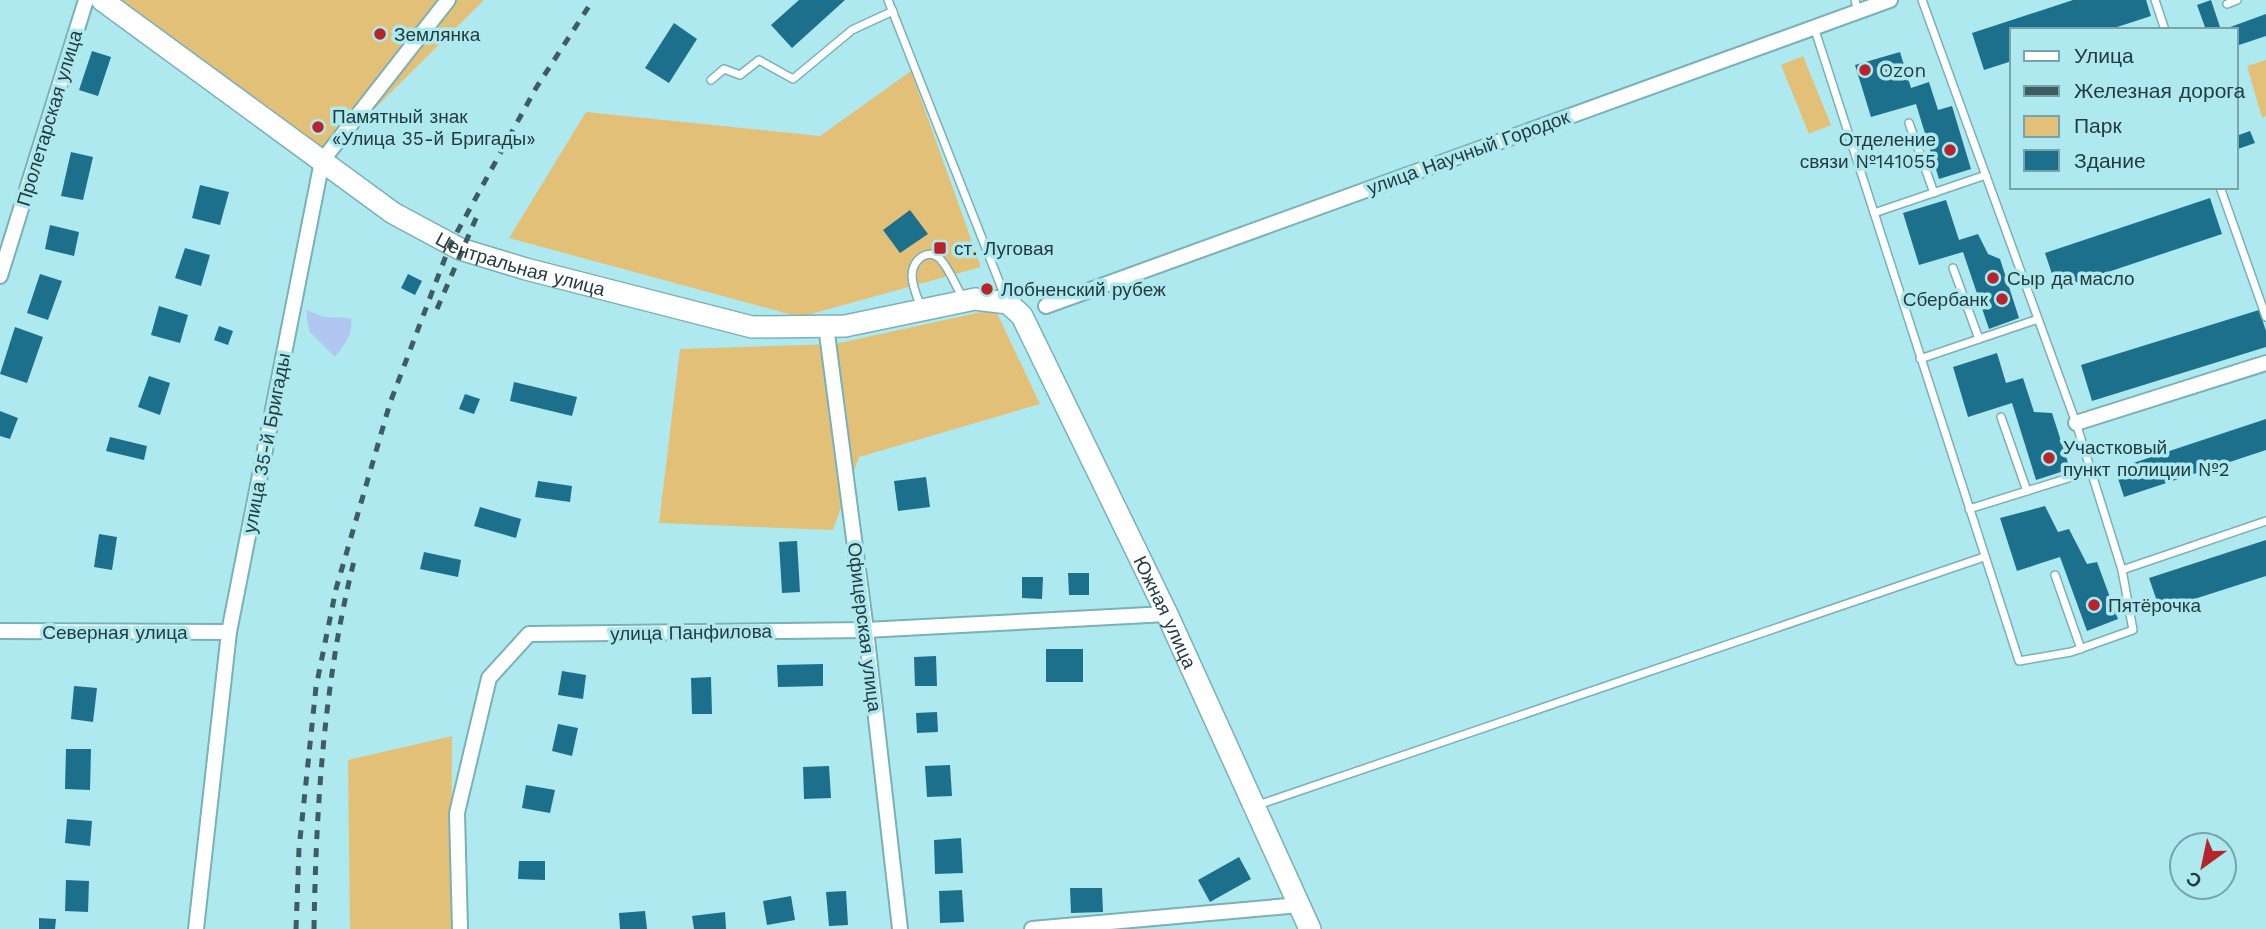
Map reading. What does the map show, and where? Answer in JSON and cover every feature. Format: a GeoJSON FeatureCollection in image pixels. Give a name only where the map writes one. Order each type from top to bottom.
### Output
{"type":"FeatureCollection","features":[{"type":"Feature","properties":{"kind":"street","name":"Пролетарская улица"},"geometry":{"type":"LineString","coordinates":[[0,276],[86,0]]}},
{"type":"Feature","properties":{"kind":"street","name":"Центральная улица"},"geometry":{"type":"LineString","coordinates":[[102,0],[393,214],[460,249],[526,269],[752,327],[845,326],[975,299],[1008,303]]}},
{"type":"Feature","properties":{"kind":"street","name":"улица 35-й Бригады"},"geometry":{"type":"LineString","coordinates":[[197,929],[229,632],[321,161],[448,0]]}},
{"type":"Feature","properties":{"kind":"street","name":"улица Научный Городок"},"geometry":{"type":"LineString","coordinates":[[1046,306],[1814,26],[1857,5],[1890,0]]}},
{"type":"Feature","properties":{"kind":"street","name":"Южная улица"},"geometry":{"type":"LineString","coordinates":[[1008,303],[1023,316],[1167,614],[1310,929]]}},
{"type":"Feature","properties":{"kind":"street","name":"Офицерская улица"},"geometry":{"type":"LineString","coordinates":[[826,326],[866,630],[900,929]]}},
{"type":"Feature","properties":{"kind":"street"},"geometry":{"type":"LineString","coordinates":[[2076,423],[2266,363]]}},
{"type":"Feature","properties":{"kind":"street","name":"улица Панфилова"},"geometry":{"type":"LineString","coordinates":[[460,929],[457,813],[489,678],[529,634],[866,630],[1167,614]]}},
{"type":"Feature","properties":{"kind":"street","name":"Северная улица"},"geometry":{"type":"LineString","coordinates":[[0,631],[229,632]]}},
{"type":"Feature","properties":{"kind":"street"},"geometry":{"type":"LineString","coordinates":[[1032,929],[1299,905]]}},
{"type":"Feature","properties":{"kind":"lane"},"geometry":{"type":"LineString","coordinates":[[888,0],[1008,303]]}},
{"type":"Feature","properties":{"kind":"lane"},"geometry":{"type":"LineString","coordinates":[[1814,26],[2019,662],[2081,649],[2133,631],[2122,570],[2076,423],[1922,0]]}},
{"type":"Feature","properties":{"kind":"lane"},"geometry":{"type":"LineString","coordinates":[[2155,0],[2164,28]]}},
{"type":"Feature","properties":{"kind":"lane"},"geometry":{"type":"LineString","coordinates":[[2227,4],[2237,0]]}},
{"type":"Feature","properties":{"kind":"lane"},"geometry":{"type":"LineString","coordinates":[[711,80],[724,69],[740,75],[759,60],[793,79],[852,30],[893,11]]}},
{"type":"Feature","properties":{"kind":"lane"},"geometry":{"type":"LineString","coordinates":[[1909,123],[1934,193]]}},
{"type":"Feature","properties":{"kind":"lane"},"geometry":{"type":"LineString","coordinates":[[1874,214],[1986,175]]}},
{"type":"Feature","properties":{"kind":"lane"},"geometry":{"type":"LineString","coordinates":[[2221,189],[2266,317]]}},
{"type":"Feature","properties":{"kind":"lane"},"geometry":{"type":"LineString","coordinates":[[923,311],[912,274],[915,263],[926,254],[933,254],[941,260],[964,302]]}},
{"type":"Feature","properties":{"kind":"lane"},"geometry":{"type":"LineString","coordinates":[[1953,268],[1979,339]]}},
{"type":"Feature","properties":{"kind":"lane"},"geometry":{"type":"LineString","coordinates":[[1920,359],[2038,320]]}},
{"type":"Feature","properties":{"kind":"lane"},"geometry":{"type":"LineString","coordinates":[[2001,417],[2027,491]]}},
{"type":"Feature","properties":{"kind":"lane"},"geometry":{"type":"LineString","coordinates":[[1969,509],[2091,471]]}},
{"type":"Feature","properties":{"kind":"lane"},"geometry":{"type":"LineString","coordinates":[[2122,570],[2266,521]]}},
{"type":"Feature","properties":{"kind":"lane"},"geometry":{"type":"LineString","coordinates":[[1254,806],[1984,557]]}},
{"type":"Feature","properties":{"kind":"lane"},"geometry":{"type":"LineString","coordinates":[[2055,575],[2081,649]]}},
{"type":"Feature","properties":{"kind":"green space"},"geometry":{"type":"Polygon","coordinates":[[[103,0],[484,0],[322,161],[103,0]]]}},
{"type":"Feature","properties":{"kind":"green space"},"geometry":{"type":"Polygon","coordinates":[[[1803,56],[1831,125],[1809,134],[1781,65],[1803,56]]]}},
{"type":"Feature","properties":{"kind":"green space"},"geometry":{"type":"Polygon","coordinates":[[[2266,60],[2266,116],[2262,118],[2247,66],[2266,60]]]}},
{"type":"Feature","properties":{"kind":"green space"},"geometry":{"type":"Polygon","coordinates":[[[911,71],[981,267],[800,317],[509,238],[586,112],[820,136],[911,71]]]}},
{"type":"Feature","properties":{"kind":"green space"},"geometry":{"type":"Polygon","coordinates":[[[995,309],[1040,404],[859,457],[833,530],[659,523],[680,349],[835,344],[995,309]]]}},
{"type":"Feature","properties":{"kind":"green space"},"geometry":{"type":"Polygon","coordinates":[[[452,736],[451,929],[350,929],[348,760],[452,736]]]}},
{"type":"Feature","properties":{"kind":"water"},"geometry":{"type":"Polygon","coordinates":[[[306,310],[324,317],[351,318],[349,334],[335,357],[309,331],[306,310]]]}},
{"type":"Feature","properties":{"kind":"building"},"geometry":{"type":"Polygon","coordinates":[[[799,0],[845,0],[792,48],[771,25],[799,0]]]}},
{"type":"Feature","properties":{"kind":"building"},"geometry":{"type":"Polygon","coordinates":[[[2073,0],[2146,0],[2151,16],[2114,28],[2010,28],[2010,62],[1984,70],[1972,33],[2073,0]]]}},
{"type":"Feature","properties":{"kind":"building"},"geometry":{"type":"Polygon","coordinates":[[[2211,0],[2220,28],[2205,28],[2197,5],[2211,0]]]}},
{"type":"Feature","properties":{"kind":"building"},"geometry":{"type":"Polygon","coordinates":[[[2266,14],[2266,36],[2238,45],[2238,28],[2228,28],[2266,14]]]}},
{"type":"Feature","properties":{"kind":"building"},"geometry":{"type":"Polygon","coordinates":[[[674,23],[697,39],[669,83],[645,68],[674,23]]]}},
{"type":"Feature","properties":{"kind":"building"},"geometry":{"type":"Polygon","coordinates":[[[92,51],[111,57],[98,96],[79,90],[92,51]]]}},
{"type":"Feature","properties":{"kind":"building"},"geometry":{"type":"Polygon","coordinates":[[[1900,52],[1911,88],[1929,82],[1938,110],[1952,106],[1971,169],[1939,179],[1916,104],[1871,117],[1855,65],[1900,52]]]}},
{"type":"Feature","properties":{"kind":"building"},"geometry":{"type":"Polygon","coordinates":[[[2250,131],[2255,143],[2238,149],[2238,135],[2250,131]]]}},
{"type":"Feature","properties":{"kind":"building"},"geometry":{"type":"Polygon","coordinates":[[[71,152],[93,157],[83,200],[61,196],[71,152]]]}},
{"type":"Feature","properties":{"kind":"building"},"geometry":{"type":"Polygon","coordinates":[[[200,185],[229,192],[220,225],[192,218],[200,185]]]}},
{"type":"Feature","properties":{"kind":"building"},"geometry":{"type":"Polygon","coordinates":[[[2210,198],[2222,234],[2057,289],[2045,253],[2210,198]]]}},
{"type":"Feature","properties":{"kind":"building"},"geometry":{"type":"Polygon","coordinates":[[[1946,200],[1959,240],[1978,234],[1988,254],[2000,259],[2019,318],[1989,329],[1963,252],[1919,265],[1903,213],[1946,200]]]}},
{"type":"Feature","properties":{"kind":"building"},"geometry":{"type":"Polygon","coordinates":[[[910,210],[928,234],[900,253],[883,230],[910,210]]]}},
{"type":"Feature","properties":{"kind":"building"},"geometry":{"type":"Polygon","coordinates":[[[50,225],[79,232],[74,256],[45,249],[50,225]]]}},
{"type":"Feature","properties":{"kind":"building"},"geometry":{"type":"Polygon","coordinates":[[[185,248],[210,255],[201,286],[175,278],[185,248]]]}},
{"type":"Feature","properties":{"kind":"building"},"geometry":{"type":"Polygon","coordinates":[[[40,274],[62,281],[48,320],[27,313],[40,274]]]}},
{"type":"Feature","properties":{"kind":"building"},"geometry":{"type":"Polygon","coordinates":[[[408,274],[422,281],[415,295],[401,288],[408,274]]]}},
{"type":"Feature","properties":{"kind":"building"},"geometry":{"type":"Polygon","coordinates":[[[159,306],[188,315],[180,343],[151,335],[159,306]]]}},
{"type":"Feature","properties":{"kind":"building"},"geometry":{"type":"Polygon","coordinates":[[[2259,310],[2266,331],[2266,347],[2092,401],[2081,365],[2259,310]]]}},
{"type":"Feature","properties":{"kind":"building"},"geometry":{"type":"Polygon","coordinates":[[[219,326],[233,331],[228,345],[214,340],[219,326]]]}},
{"type":"Feature","properties":{"kind":"building"},"geometry":{"type":"Polygon","coordinates":[[[15,327],[43,337],[27,383],[0,374],[15,327]]]}},
{"type":"Feature","properties":{"kind":"building"},"geometry":{"type":"Polygon","coordinates":[[[1997,353],[2006,383],[2023,378],[2034,412],[2052,413],[2070,469],[2036,480],[2012,403],[1968,417],[1953,367],[1997,353]]]}},
{"type":"Feature","properties":{"kind":"building"},"geometry":{"type":"Polygon","coordinates":[[[149,376],[170,383],[160,415],[138,407],[149,376]]]}},
{"type":"Feature","properties":{"kind":"building"},"geometry":{"type":"Polygon","coordinates":[[[514,382],[577,397],[572,416],[510,401],[514,382]]]}},
{"type":"Feature","properties":{"kind":"building"},"geometry":{"type":"Polygon","coordinates":[[[465,394],[480,399],[474,414],[459,409],[465,394]]]}},
{"type":"Feature","properties":{"kind":"building"},"geometry":{"type":"Polygon","coordinates":[[[0,411],[18,418],[10,439],[0,436],[0,411]]]}},
{"type":"Feature","properties":{"kind":"building"},"geometry":{"type":"Polygon","coordinates":[[[2266,419],[2266,450],[2124,497],[2115,469],[2266,419]]]}},
{"type":"Feature","properties":{"kind":"building"},"geometry":{"type":"Polygon","coordinates":[[[110,437],[147,446],[144,460],[106,451],[110,437]]]}},
{"type":"Feature","properties":{"kind":"building"},"geometry":{"type":"Polygon","coordinates":[[[926,477],[930,507],[898,511],[894,481],[926,477]]]}},
{"type":"Feature","properties":{"kind":"building"},"geometry":{"type":"Polygon","coordinates":[[[538,481],[572,486],[570,502],[535,497],[538,481]]]}},
{"type":"Feature","properties":{"kind":"building"},"geometry":{"type":"Polygon","coordinates":[[[2045,506],[2058,532],[2069,529],[2087,564],[2097,562],[2118,619],[2087,631],[2060,557],[2017,571],[2000,518],[2045,506]]]}},
{"type":"Feature","properties":{"kind":"building"},"geometry":{"type":"Polygon","coordinates":[[[480,507],[521,519],[516,538],[474,526],[480,507]]]}},
{"type":"Feature","properties":{"kind":"building"},"geometry":{"type":"Polygon","coordinates":[[[99,534],[117,537],[112,570],[94,567],[99,534]]]}},
{"type":"Feature","properties":{"kind":"building"},"geometry":{"type":"Polygon","coordinates":[[[2266,540],[2266,576],[2160,610],[2149,578],[2266,540]]]}},
{"type":"Feature","properties":{"kind":"building"},"geometry":{"type":"Polygon","coordinates":[[[797,541],[800,592],[782,593],[779,542],[797,541]]]}},
{"type":"Feature","properties":{"kind":"building"},"geometry":{"type":"Polygon","coordinates":[[[424,552],[461,560],[458,577],[420,569],[424,552]]]}},
{"type":"Feature","properties":{"kind":"building"},"geometry":{"type":"Polygon","coordinates":[[[1068,573],[1089,573],[1089,595],[1069,595],[1068,573]]]}},
{"type":"Feature","properties":{"kind":"building"},"geometry":{"type":"Polygon","coordinates":[[[1022,577],[1043,577],[1042,599],[1022,598],[1022,577]]]}},
{"type":"Feature","properties":{"kind":"building"},"geometry":{"type":"Polygon","coordinates":[[[1046,649],[1083,649],[1083,682],[1046,682],[1046,649]]]}},
{"type":"Feature","properties":{"kind":"building"},"geometry":{"type":"Polygon","coordinates":[[[936,656],[937,686],[915,686],[914,657],[936,656]]]}},
{"type":"Feature","properties":{"kind":"building"},"geometry":{"type":"Polygon","coordinates":[[[823,664],[823,686],[778,687],[777,665],[823,664]]]}},
{"type":"Feature","properties":{"kind":"building"},"geometry":{"type":"Polygon","coordinates":[[[562,671],[586,675],[583,699],[558,695],[562,671]]]}},
{"type":"Feature","properties":{"kind":"building"},"geometry":{"type":"Polygon","coordinates":[[[711,677],[712,714],[692,714],[691,678],[711,677]]]}},
{"type":"Feature","properties":{"kind":"building"},"geometry":{"type":"Polygon","coordinates":[[[74,686],[97,688],[93,722],[71,719],[74,686]]]}},
{"type":"Feature","properties":{"kind":"building"},"geometry":{"type":"Polygon","coordinates":[[[937,712],[938,732],[917,733],[916,713],[937,712]]]}},
{"type":"Feature","properties":{"kind":"building"},"geometry":{"type":"Polygon","coordinates":[[[558,724],[578,728],[572,756],[552,751],[558,724]]]}},
{"type":"Feature","properties":{"kind":"building"},"geometry":{"type":"Polygon","coordinates":[[[66,749],[91,749],[90,790],[65,789],[66,749]]]}},
{"type":"Feature","properties":{"kind":"building"},"geometry":{"type":"Polygon","coordinates":[[[950,765],[952,796],[927,797],[925,766],[950,765]]]}},
{"type":"Feature","properties":{"kind":"building"},"geometry":{"type":"Polygon","coordinates":[[[829,766],[831,798],[804,799],[803,767],[829,766]]]}},
{"type":"Feature","properties":{"kind":"building"},"geometry":{"type":"Polygon","coordinates":[[[526,785],[555,790],[550,813],[522,808],[526,785]]]}},
{"type":"Feature","properties":{"kind":"building"},"geometry":{"type":"Polygon","coordinates":[[[67,819],[92,821],[90,846],[65,843],[67,819]]]}},
{"type":"Feature","properties":{"kind":"building"},"geometry":{"type":"Polygon","coordinates":[[[961,838],[963,873],[935,874],[934,840],[961,838]]]}},
{"type":"Feature","properties":{"kind":"building"},"geometry":{"type":"Polygon","coordinates":[[[1239,857],[1251,879],[1210,902],[1198,880],[1239,857]]]}},
{"type":"Feature","properties":{"kind":"building"},"geometry":{"type":"Polygon","coordinates":[[[519,861],[545,861],[545,880],[518,879],[519,861]]]}},
{"type":"Feature","properties":{"kind":"building"},"geometry":{"type":"Polygon","coordinates":[[[66,880],[89,881],[88,912],[65,911],[66,880]]]}},
{"type":"Feature","properties":{"kind":"building"},"geometry":{"type":"Polygon","coordinates":[[[1070,888],[1102,888],[1103,912],[1071,913],[1070,888]]]}},
{"type":"Feature","properties":{"kind":"building"},"geometry":{"type":"Polygon","coordinates":[[[962,890],[964,922],[940,923],[939,891],[962,890]]]}},
{"type":"Feature","properties":{"kind":"building"},"geometry":{"type":"Polygon","coordinates":[[[846,891],[848,925],[829,926],[826,892],[846,891]]]}},
{"type":"Feature","properties":{"kind":"building"},"geometry":{"type":"Polygon","coordinates":[[[791,896],[795,920],[767,925],[763,901],[791,896]]]}},
{"type":"Feature","properties":{"kind":"building"},"geometry":{"type":"Polygon","coordinates":[[[645,911],[647,929],[620,929],[619,913],[645,911]]]}},
{"type":"Feature","properties":{"kind":"building"},"geometry":{"type":"Polygon","coordinates":[[[725,912],[726,929],[694,929],[692,916],[725,912]]]}},
{"type":"Feature","properties":{"kind":"building"},"geometry":{"type":"Polygon","coordinates":[[[39,918],[56,919],[55,929],[39,929],[39,918]]]}},
{"type":"Feature","properties":{"kind":"railway"},"geometry":{"type":"LineString","coordinates":[[296,929],[299,849],[316,687],[336,589],[390,403],[450,245],[536,88],[593,0]]}},
{"type":"Feature","properties":{"kind":"railway"},"geometry":{"type":"LineString","coordinates":[[437,309],[477,216]]}},
{"type":"Feature","properties":{"kind":"railway"},"geometry":{"type":"LineString","coordinates":[[314,929],[324,744],[335,652],[354,561]]}},
{"type":"Feature","properties":{"kind":"place","name":"Землянка"},"geometry":{"type":"Point","coordinates":[380,34]}},
{"type":"Feature","properties":{"kind":"place","name":"Ozon"},"geometry":{"type":"Point","coordinates":[1865,70]}},
{"type":"Feature","properties":{"kind":"place","name":"Памятный знак «Улица 35-й Бригады»"},"geometry":{"type":"Point","coordinates":[318,127]}},
{"type":"Feature","properties":{"kind":"place","name":"Отделение связи №141055"},"geometry":{"type":"Point","coordinates":[1950,150]}},
{"type":"Feature","properties":{"kind":"place","name":"ст. Луговая"},"geometry":{"type":"Point","coordinates":[940,248]}},
{"type":"Feature","properties":{"kind":"place","name":"Сыр да масло"},"geometry":{"type":"Point","coordinates":[1993,278]}},
{"type":"Feature","properties":{"kind":"place","name":"Лобненский рубеж"},"geometry":{"type":"Point","coordinates":[987,289]}},
{"type":"Feature","properties":{"kind":"place","name":"Сбербанк"},"geometry":{"type":"Point","coordinates":[2002,299]}},
{"type":"Feature","properties":{"kind":"place","name":"Участковый пункт полиции №2"},"geometry":{"type":"Point","coordinates":[2049,458]}},
{"type":"Feature","properties":{"kind":"place","name":"Пятёрочка"},"geometry":{"type":"Point","coordinates":[2094,605]}}]}
